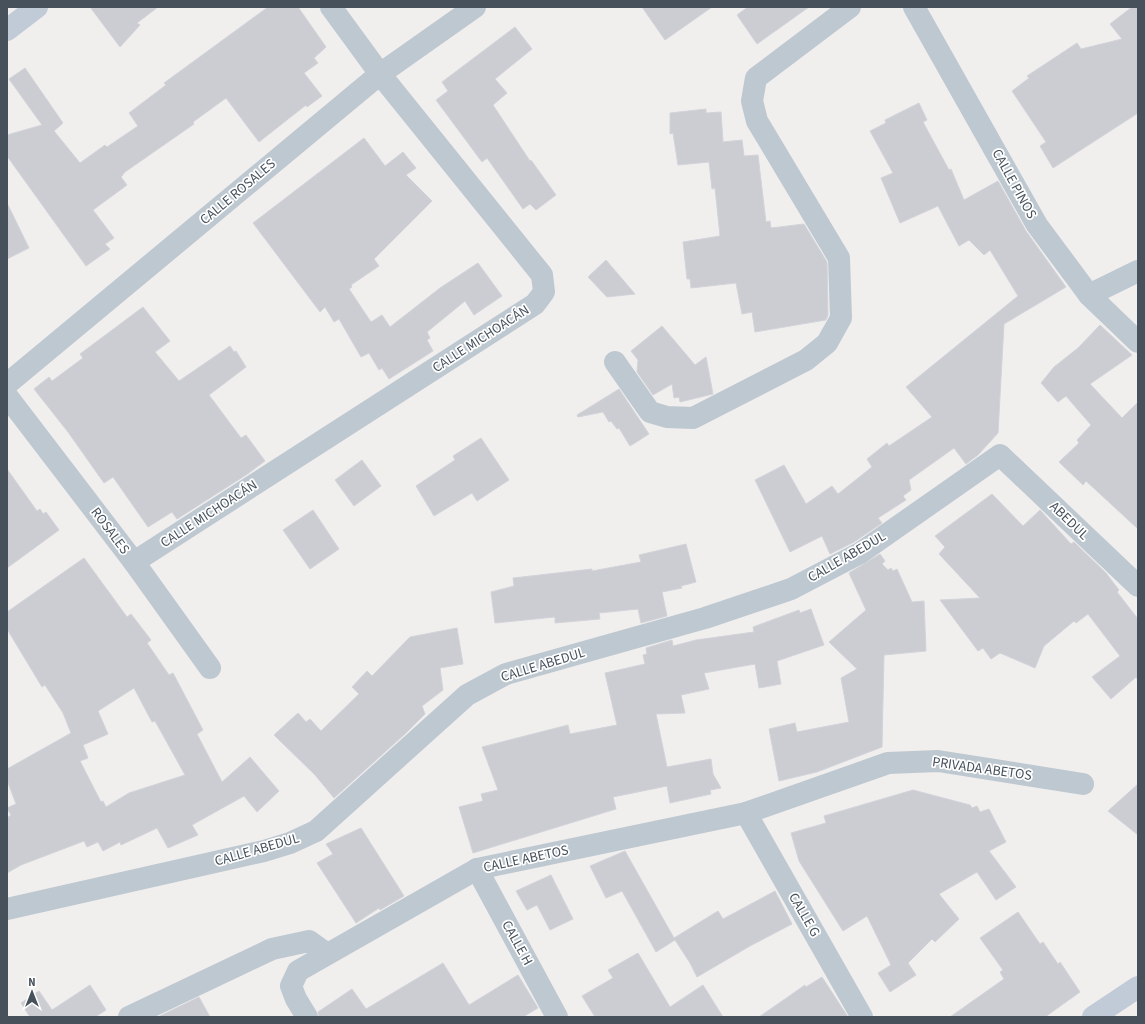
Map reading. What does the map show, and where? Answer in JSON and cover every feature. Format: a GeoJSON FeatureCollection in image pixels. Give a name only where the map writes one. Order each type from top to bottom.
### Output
{"type":"FeatureCollection","features":[{"type":"Feature","properties":{"kind":"street"},"geometry":{"type":"LineString","coordinates":[[7,30],[37,7]]}},
{"type":"Feature","properties":{"kind":"street","name":"CALLE MICHOACÁN"},"geometry":{"type":"LineString","coordinates":[[134,562],[535,304],[544,292],[542,275],[380,74],[331,7]]}},
{"type":"Feature","properties":{"kind":"street","name":"CALLE ROSALES"},"geometry":{"type":"LineString","coordinates":[[7,384],[380,74],[475,7]]}},
{"type":"Feature","properties":{"kind":"street"},"geometry":{"type":"LineString","coordinates":[[614,362],[650,412],[666,417],[693,418],[806,360],[827,343],[841,318],[839,258],[757,121],[752,101],[756,78],[850,7]]}},
{"type":"Feature","properties":{"kind":"street","name":"CALLE PINOS"},"geometry":{"type":"LineString","coordinates":[[914,7],[1037,225],[1089,295],[1138,342]]}},
{"type":"Feature","properties":{"kind":"street"},"geometry":{"type":"LineString","coordinates":[[1089,295],[1138,272]]}},
{"type":"Feature","properties":{"kind":"street","name":"ROSALES"},"geometry":{"type":"LineString","coordinates":[[7,396],[134,562],[210,668]]}},
{"type":"Feature","properties":{"kind":"street","name":"ABEDUL"},"geometry":{"type":"LineString","coordinates":[[1000,455],[1138,586]]}},
{"type":"Feature","properties":{"kind":"street","name":"CALLE ABEDUL"},"geometry":{"type":"LineString","coordinates":[[7,909],[264,851],[290,843],[316,831],[445,714],[474,691],[506,674],[705,618],[791,589],[860,553],[1000,455]]}},
{"type":"Feature","properties":{"kind":"street","name":"PRIVADA ABETOS"},"geometry":{"type":"LineString","coordinates":[[746,813],[888,763],[938,761],[1083,784]]}},
{"type":"Feature","properties":{"kind":"street","name":"CALLE ABETOS"},"geometry":{"type":"LineString","coordinates":[[307,1017],[296,999],[291,986],[298,971],[477,870],[746,813]]}},
{"type":"Feature","properties":{"kind":"street","name":"CALLE G"},"geometry":{"type":"LineString","coordinates":[[746,813],[862,1017]]}},
{"type":"Feature","properties":{"kind":"street","name":"CALLE H"},"geometry":{"type":"LineString","coordinates":[[477,870],[557,1017]]}},
{"type":"Feature","properties":{"kind":"street"},"geometry":{"type":"LineString","coordinates":[[129,1017],[272,949],[308,941],[328,954]]}},
{"type":"Feature","properties":{"kind":"street"},"geometry":{"type":"LineString","coordinates":[[1093,1017],[1138,987]]}},
{"type":"Feature","properties":{"kind":"building"},"geometry":{"type":"Polygon","coordinates":[[[90,7],[158,7],[137,23],[140,25],[120,47],[90,7]]]}},
{"type":"Feature","properties":{"kind":"building"},"geometry":{"type":"Polygon","coordinates":[[[268,7],[298,7],[326,47],[314,58],[318,63],[304,73],[322,96],[307,107],[306,105],[259,142],[226,98],[193,122],[194,124],[125,172],[121,177],[127,185],[93,210],[114,238],[105,244],[110,249],[86,266],[7,156],[7,135],[42,125],[9,79],[25,68],[63,123],[54,131],[80,163],[105,145],[107,147],[138,126],[129,113],[166,85],[164,83],[268,7]]]}},
{"type":"Feature","properties":{"kind":"building"},"geometry":{"type":"Polygon","coordinates":[[[642,7],[712,7],[665,40],[642,7]]]}},
{"type":"Feature","properties":{"kind":"building"},"geometry":{"type":"Polygon","coordinates":[[[748,7],[809,7],[757,44],[737,15],[748,7]]]}},
{"type":"Feature","properties":{"kind":"building"},"geometry":{"type":"Polygon","coordinates":[[[1132,7],[1138,7],[1138,113],[1053,168],[1040,146],[1046,142],[1012,91],[1029,78],[1027,76],[1077,43],[1081,49],[1122,39],[1110,24],[1132,7]]]}},
{"type":"Feature","properties":{"kind":"building"},"geometry":{"type":"Polygon","coordinates":[[[515,27],[532,49],[495,79],[507,93],[493,105],[530,161],[531,160],[556,195],[536,210],[530,204],[523,209],[487,158],[482,162],[436,100],[448,91],[442,82],[515,27]]]}},
{"type":"Feature","properties":{"kind":"building"},"geometry":{"type":"Polygon","coordinates":[[[919,103],[927,120],[923,122],[949,170],[951,169],[964,200],[998,181],[1026,231],[1066,287],[1004,324],[998,433],[978,455],[966,464],[954,448],[909,480],[911,490],[903,496],[906,500],[878,518],[882,523],[854,542],[830,554],[822,536],[790,552],[755,480],[784,465],[806,504],[832,486],[838,494],[872,467],[867,459],[887,443],[889,446],[932,417],[906,387],[1018,296],[990,250],[984,255],[969,240],[959,246],[938,206],[900,223],[881,178],[893,173],[870,131],[886,123],[885,120],[919,103]]]}},
{"type":"Feature","properties":{"kind":"building"},"geometry":{"type":"Polygon","coordinates":[[[706,109],[706,113],[721,112],[723,142],[742,140],[744,156],[758,155],[766,222],[770,221],[771,228],[804,224],[827,262],[828,315],[826,320],[755,332],[752,312],[742,314],[736,283],[691,288],[690,279],[687,279],[683,242],[720,236],[715,188],[712,189],[709,162],[678,165],[673,133],[670,134],[670,113],[706,109]]]}},
{"type":"Feature","properties":{"kind":"building"},"geometry":{"type":"Polygon","coordinates":[[[364,138],[385,166],[403,152],[416,168],[406,175],[432,201],[374,259],[379,266],[351,285],[352,287],[349,289],[371,322],[382,315],[390,327],[440,288],[478,263],[502,296],[474,315],[465,301],[427,332],[430,338],[427,340],[433,351],[389,379],[382,368],[379,370],[369,353],[361,357],[339,319],[334,322],[325,307],[320,312],[253,223],[364,138]]]}},
{"type":"Feature","properties":{"kind":"building"},"geometry":{"type":"Polygon","coordinates":[[[7,203],[29,248],[7,259],[7,203]]]}},
{"type":"Feature","properties":{"kind":"building"},"geometry":{"type":"Polygon","coordinates":[[[606,260],[635,294],[607,297],[588,277],[606,260]]]}},
{"type":"Feature","properties":{"kind":"building"},"geometry":{"type":"Polygon","coordinates":[[[143,307],[170,341],[155,352],[179,381],[230,346],[234,352],[236,351],[246,367],[209,395],[241,438],[246,435],[265,461],[246,475],[177,519],[172,512],[148,527],[113,477],[104,483],[68,432],[34,389],[49,377],[52,381],[83,358],[80,354],[143,307]]]}},
{"type":"Feature","properties":{"kind":"building"},"geometry":{"type":"Polygon","coordinates":[[[1100,325],[1132,355],[1090,384],[1122,418],[1138,402],[1138,529],[1086,481],[1083,485],[1059,462],[1079,443],[1077,440],[1091,425],[1066,396],[1058,402],[1041,383],[1054,367],[1078,348],[1100,325]]]}},
{"type":"Feature","properties":{"kind":"building"},"geometry":{"type":"Polygon","coordinates":[[[662,326],[695,365],[706,357],[713,394],[680,402],[679,397],[674,398],[672,384],[653,395],[637,372],[638,360],[631,351],[662,326]]]}},
{"type":"Feature","properties":{"kind":"building"},"geometry":{"type":"Polygon","coordinates":[[[619,389],[649,434],[630,446],[619,428],[617,429],[611,421],[609,422],[603,412],[578,417],[577,415],[619,389]]]}},
{"type":"Feature","properties":{"kind":"building"},"geometry":{"type":"Polygon","coordinates":[[[481,438],[509,480],[477,501],[472,493],[434,516],[416,486],[455,460],[453,456],[481,438]]]}},
{"type":"Feature","properties":{"kind":"building"},"geometry":{"type":"Polygon","coordinates":[[[362,460],[381,486],[354,506],[335,480],[362,460]]]}},
{"type":"Feature","properties":{"kind":"building"},"geometry":{"type":"Polygon","coordinates":[[[7,469],[37,511],[40,509],[43,514],[46,512],[59,530],[7,568],[7,469]]]}},
{"type":"Feature","properties":{"kind":"building"},"geometry":{"type":"Polygon","coordinates":[[[992,494],[1023,526],[1040,510],[1071,544],[1074,542],[1106,573],[1119,590],[1117,592],[1138,619],[1138,680],[1136,677],[1111,699],[1092,677],[1120,656],[1088,614],[1076,623],[1074,621],[1044,646],[1035,668],[1000,653],[991,659],[983,648],[978,651],[940,600],[980,598],[939,554],[945,547],[935,536],[992,494]]]}},
{"type":"Feature","properties":{"kind":"building"},"geometry":{"type":"Polygon","coordinates":[[[313,510],[339,549],[310,569],[283,530],[313,510]]]}},
{"type":"Feature","properties":{"kind":"building"},"geometry":{"type":"Polygon","coordinates":[[[686,544],[696,582],[681,586],[682,588],[662,592],[667,616],[641,623],[638,609],[599,613],[600,619],[555,623],[555,617],[495,623],[491,592],[514,586],[513,578],[592,569],[592,571],[641,562],[639,555],[686,544]]]}},
{"type":"Feature","properties":{"kind":"building"},"geometry":{"type":"Polygon","coordinates":[[[880,554],[885,561],[882,564],[888,570],[891,568],[893,571],[897,569],[912,602],[924,601],[926,651],[884,655],[882,747],[817,772],[779,781],[769,729],[795,723],[797,732],[849,722],[841,678],[857,669],[829,642],[866,610],[849,573],[880,554]]]}},
{"type":"Feature","properties":{"kind":"building"},"geometry":{"type":"Polygon","coordinates":[[[84,558],[127,617],[131,614],[151,640],[147,643],[169,675],[173,673],[203,730],[197,734],[222,782],[250,757],[279,791],[257,812],[244,796],[192,825],[198,835],[168,848],[157,828],[121,845],[120,842],[103,851],[98,842],[87,847],[84,841],[21,865],[7,873],[7,818],[11,815],[7,808],[16,804],[7,780],[7,769],[71,733],[63,713],[45,685],[42,687],[7,629],[7,612],[84,558]],[[134,688],[98,711],[108,734],[83,745],[88,758],[80,761],[101,802],[103,801],[106,807],[129,793],[185,775],[155,721],[152,722],[134,688]]]}},
{"type":"Feature","properties":{"kind":"building"},"geometry":{"type":"Polygon","coordinates":[[[811,609],[824,645],[777,661],[781,684],[759,688],[755,664],[704,673],[709,689],[681,695],[685,713],[656,714],[667,767],[711,759],[713,774],[721,788],[710,790],[711,794],[670,803],[667,786],[613,797],[616,809],[473,853],[459,807],[483,801],[481,794],[498,790],[482,747],[568,725],[570,734],[617,725],[605,673],[645,664],[643,655],[647,654],[646,648],[672,640],[673,646],[696,640],[754,632],[753,627],[799,610],[800,613],[811,609]]]}},
{"type":"Feature","properties":{"kind":"building"},"geometry":{"type":"Polygon","coordinates":[[[457,628],[463,664],[440,668],[443,690],[422,706],[425,714],[334,798],[315,775],[274,735],[298,713],[306,722],[310,719],[321,731],[359,694],[352,687],[367,671],[372,676],[410,637],[457,628]]]}},
{"type":"Feature","properties":{"kind":"building"},"geometry":{"type":"Polygon","coordinates":[[[1138,784],[1138,835],[1108,811],[1138,784]]]}},
{"type":"Feature","properties":{"kind":"building"},"geometry":{"type":"Polygon","coordinates":[[[913,790],[970,805],[972,808],[977,806],[980,812],[989,809],[1006,842],[989,851],[1016,887],[996,900],[977,872],[939,894],[959,919],[935,942],[932,939],[908,963],[916,975],[890,992],[878,973],[891,965],[867,916],[843,931],[799,861],[791,833],[826,823],[824,816],[913,790]]]}},
{"type":"Feature","properties":{"kind":"building"},"geometry":{"type":"Polygon","coordinates":[[[361,828],[404,896],[380,910],[379,908],[356,923],[317,863],[333,854],[326,844],[361,828]]]}},
{"type":"Feature","properties":{"kind":"building"},"geometry":{"type":"Polygon","coordinates":[[[625,851],[674,938],[718,911],[723,919],[775,891],[792,924],[750,946],[697,977],[675,940],[656,952],[622,891],[606,898],[590,866],[625,851]]]}},
{"type":"Feature","properties":{"kind":"building"},"geometry":{"type":"Polygon","coordinates":[[[551,875],[573,919],[550,930],[537,905],[527,910],[516,891],[551,875]]]}},
{"type":"Feature","properties":{"kind":"building"},"geometry":{"type":"Polygon","coordinates":[[[1018,912],[1040,944],[1043,942],[1058,964],[1060,962],[1080,992],[1045,1017],[950,1017],[1004,979],[1000,972],[1003,970],[980,938],[1018,912]]]}},
{"type":"Feature","properties":{"kind":"building"},"geometry":{"type":"Polygon","coordinates":[[[638,953],[670,1007],[703,985],[723,1017],[595,1017],[582,996],[613,978],[608,970],[638,953]]]}},
{"type":"Feature","properties":{"kind":"building"},"geometry":{"type":"Polygon","coordinates":[[[443,963],[469,1005],[518,975],[538,1008],[523,1017],[319,1017],[318,1012],[352,989],[366,1009],[443,963]]]}},
{"type":"Feature","properties":{"kind":"building"},"geometry":{"type":"Polygon","coordinates":[[[822,977],[848,1017],[759,1017],[805,985],[806,987],[822,977]]]}},
{"type":"Feature","properties":{"kind":"building"},"geometry":{"type":"Polygon","coordinates":[[[90,985],[106,1010],[95,1017],[30,1017],[21,1003],[39,991],[52,1010],[90,985]]]}},
{"type":"Feature","properties":{"kind":"building"},"geometry":{"type":"Polygon","coordinates":[[[199,997],[210,1017],[158,1017],[199,997]]]}}]}
